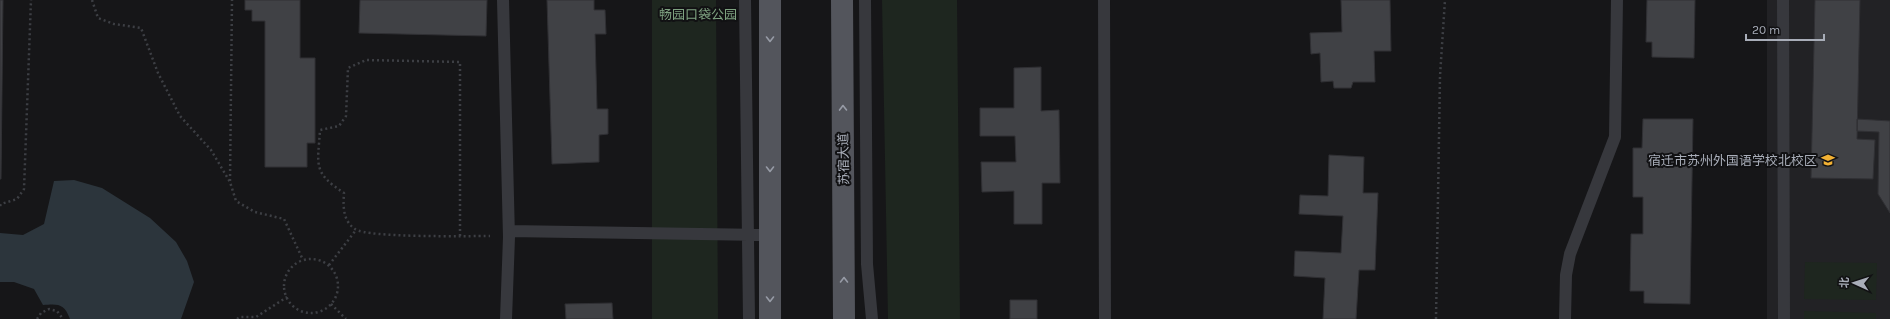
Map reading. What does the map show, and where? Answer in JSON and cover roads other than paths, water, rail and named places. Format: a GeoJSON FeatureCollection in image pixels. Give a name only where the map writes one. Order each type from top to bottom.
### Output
{"type":"FeatureCollection","features":[{"type":"Feature","properties":{"kind":"main road"},"geometry":{"type":"LineString","coordinates":[[770,0],[770,319]]}},
{"type":"Feature","properties":{"kind":"main road","name":"苏宿大道"},"geometry":{"type":"LineString","coordinates":[[842,0],[844,319]]}},
{"type":"Feature","properties":{"kind":"lane"},"geometry":{"type":"LineString","coordinates":[[503,0],[509,234],[506,319]]}},
{"type":"Feature","properties":{"kind":"lane"},"geometry":{"type":"LineString","coordinates":[[745,0],[749,319]]}},
{"type":"Feature","properties":{"kind":"lane"},"geometry":{"type":"LineString","coordinates":[[865,0],[866,264],[872,319]]}},
{"type":"Feature","properties":{"kind":"lane"},"geometry":{"type":"LineString","coordinates":[[1104,0],[1105,319]]}},
{"type":"Feature","properties":{"kind":"lane"},"geometry":{"type":"LineString","coordinates":[[1565,319],[1566,275],[1570,254],[1615,137],[1617,0]]}},
{"type":"Feature","properties":{"kind":"lane"},"geometry":{"type":"LineString","coordinates":[[1783,0],[1784,319]]}},
{"type":"Feature","properties":{"kind":"lane"},"geometry":{"type":"LineString","coordinates":[[509,234],[770,235]]}},
{"type":"Feature","properties":{"kind":"place","name":"宿迁市苏州外国语学校北校区"},"geometry":{"type":"Point","coordinates":[1828,160]}},
{"type":"Feature","properties":{"kind":"park label","name":"畅园口袋公园"},"geometry":{"type":"Point","coordinates":[698,14]}}]}
